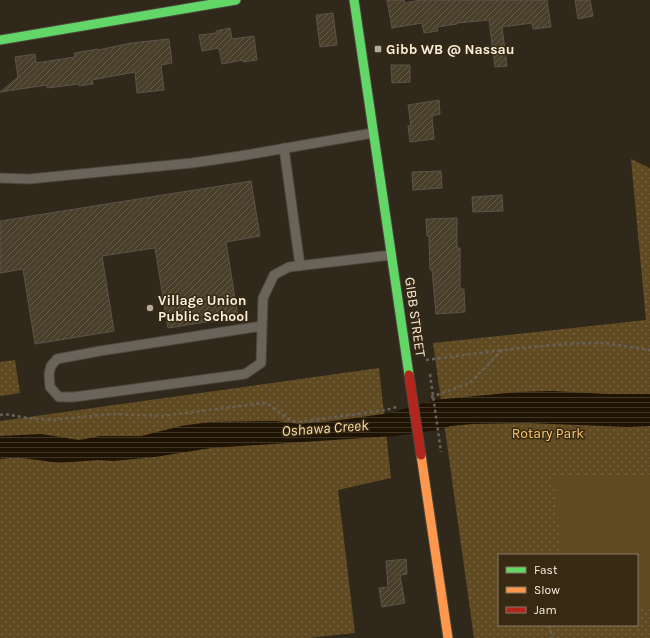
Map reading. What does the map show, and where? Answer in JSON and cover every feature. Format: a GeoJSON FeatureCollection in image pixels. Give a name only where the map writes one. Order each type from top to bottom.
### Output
{"type":"FeatureCollection","features":[{"type":"Feature","properties":{"kind":"main road"},"geometry":{"type":"LineString","coordinates":[[0,40],[236,0]]}},
{"type":"Feature","properties":{"kind":"main road","name":"GIBB STREET"},"geometry":{"type":"LineString","coordinates":[[354,0],[448,638]]}},
{"type":"Feature","properties":{"kind":"lane"},"geometry":{"type":"LineString","coordinates":[[0,178],[29,179],[192,164],[374,133]]}},
{"type":"Feature","properties":{"kind":"lane"},"geometry":{"type":"LineString","coordinates":[[284,148],[300,266]]}},
{"type":"Feature","properties":{"kind":"lane"},"geometry":{"type":"LineString","coordinates":[[262,326],[57,359],[50,366],[50,387],[59,397],[74,397],[245,374],[261,363],[263,298],[274,275],[289,267],[391,255]]}},
{"type":"Feature","properties":{"kind":"path"},"geometry":{"type":"LineString","coordinates":[[426,364],[424,360],[564,344],[604,344],[650,350]]}},
{"type":"Feature","properties":{"kind":"path"},"geometry":{"type":"LineString","coordinates":[[434,397],[470,383],[502,350]]}},
{"type":"Feature","properties":{"kind":"path"},"geometry":{"type":"LineString","coordinates":[[428,368],[441,452]]}},
{"type":"Feature","properties":{"kind":"path"},"geometry":{"type":"LineString","coordinates":[[0,415],[5,414],[45,420],[112,414],[162,416],[263,403],[270,404],[291,421],[299,422],[386,410]]}},
{"type":"Feature","properties":{"kind":"path"},"geometry":{"type":"LineString","coordinates":[[549,626],[552,638]]}},
{"type":"Feature","properties":{"kind":"green space","name":"Rotary Park"},"geometry":{"type":"Polygon","coordinates":[[[631,159],[650,168],[650,638],[474,638],[433,343],[646,320],[631,159]]]}},
{"type":"Feature","properties":{"kind":"green space"},"geometry":{"type":"Polygon","coordinates":[[[15,360],[20,393],[0,396],[0,362],[15,360]]]}},
{"type":"Feature","properties":{"kind":"green space"},"geometry":{"type":"Polygon","coordinates":[[[379,368],[391,478],[338,490],[355,633],[308,638],[0,638],[0,421],[379,368]]]}},
{"type":"Feature","properties":{"kind":"green space"},"geometry":{"type":"Polygon","coordinates":[[[553,476],[650,476],[650,607],[638,607],[638,554],[562,554],[553,476]]]}},
{"type":"Feature","properties":{"kind":"water","name":"Oshawa Creek"},"geometry":{"type":"Polygon","coordinates":[[[552,391],[608,394],[650,394],[650,426],[628,427],[528,423],[473,424],[451,426],[438,430],[395,436],[211,448],[155,457],[113,461],[98,460],[59,463],[23,458],[0,459],[0,436],[41,434],[79,440],[100,436],[141,436],[181,426],[209,422],[276,421],[299,424],[390,413],[434,400],[518,392],[552,391]]]}},
{"type":"Feature","properties":{"kind":"building"},"geometry":{"type":"Polygon","coordinates":[[[387,0],[404,0],[405,3],[421,0],[547,0],[551,27],[533,29],[532,23],[502,27],[507,66],[495,67],[489,20],[457,23],[437,27],[438,31],[424,33],[422,23],[392,28],[387,0]]]}},
{"type":"Feature","properties":{"kind":"building"},"geometry":{"type":"Polygon","coordinates":[[[575,0],[590,0],[593,16],[578,19],[575,0]]]}},
{"type":"Feature","properties":{"kind":"building"},"geometry":{"type":"Polygon","coordinates":[[[333,13],[337,45],[320,47],[316,15],[333,13]]]}},
{"type":"Feature","properties":{"kind":"building"},"geometry":{"type":"Polygon","coordinates":[[[230,28],[232,39],[254,36],[257,60],[243,62],[243,60],[222,64],[219,48],[202,51],[199,35],[216,33],[216,31],[230,28]]]}},
{"type":"Feature","properties":{"kind":"building"},"geometry":{"type":"Polygon","coordinates":[[[169,39],[172,63],[161,65],[164,90],[137,93],[135,72],[92,80],[93,84],[79,86],[79,84],[47,88],[47,85],[0,92],[18,77],[15,57],[35,54],[36,63],[75,57],[74,53],[131,43],[169,39]]]}},
{"type":"Feature","properties":{"kind":"building"},"geometry":{"type":"Polygon","coordinates":[[[391,65],[410,65],[410,82],[392,83],[391,65]]]}},
{"type":"Feature","properties":{"kind":"building"},"geometry":{"type":"Polygon","coordinates":[[[439,100],[440,114],[432,116],[434,139],[410,142],[408,126],[411,126],[408,105],[439,100]]]}},
{"type":"Feature","properties":{"kind":"building"},"geometry":{"type":"Polygon","coordinates":[[[441,171],[442,188],[413,190],[412,172],[441,171]]]}},
{"type":"Feature","properties":{"kind":"building"},"geometry":{"type":"Polygon","coordinates":[[[251,181],[260,236],[226,242],[238,317],[168,328],[155,248],[102,256],[114,331],[35,344],[23,269],[0,273],[0,221],[251,181]]]}},
{"type":"Feature","properties":{"kind":"building"},"geometry":{"type":"Polygon","coordinates":[[[502,195],[503,211],[473,212],[472,197],[502,195]]]}},
{"type":"Feature","properties":{"kind":"building"},"geometry":{"type":"Polygon","coordinates":[[[457,218],[457,248],[460,248],[460,289],[464,289],[465,312],[436,314],[432,270],[430,270],[429,236],[427,236],[426,219],[457,218]]]}},
{"type":"Feature","properties":{"kind":"building"},"geometry":{"type":"Polygon","coordinates":[[[406,559],[407,574],[400,575],[405,603],[382,607],[379,588],[388,587],[386,561],[406,559]]]}},
{"type":"Feature","properties":{"kind":"traffic: fast"},"geometry":{"type":"LineString","coordinates":[[0,40],[236,0]]}},
{"type":"Feature","properties":{"kind":"traffic: fast"},"geometry":{"type":"LineString","coordinates":[[354,0],[409,375]]}},
{"type":"Feature","properties":{"kind":"traffic: slow"},"geometry":{"type":"LineString","coordinates":[[421,455],[448,638]]}},
{"type":"Feature","properties":{"kind":"traffic: jam"},"geometry":{"type":"LineString","coordinates":[[409,375],[421,455]]}},
{"type":"Feature","properties":{"kind":"place","name":"Gibb WB @ Nassau"},"geometry":{"type":"Point","coordinates":[378,49]}},
{"type":"Feature","properties":{"kind":"place","name":"Village Union Public School"},"geometry":{"type":"Point","coordinates":[150,308]}}]}
